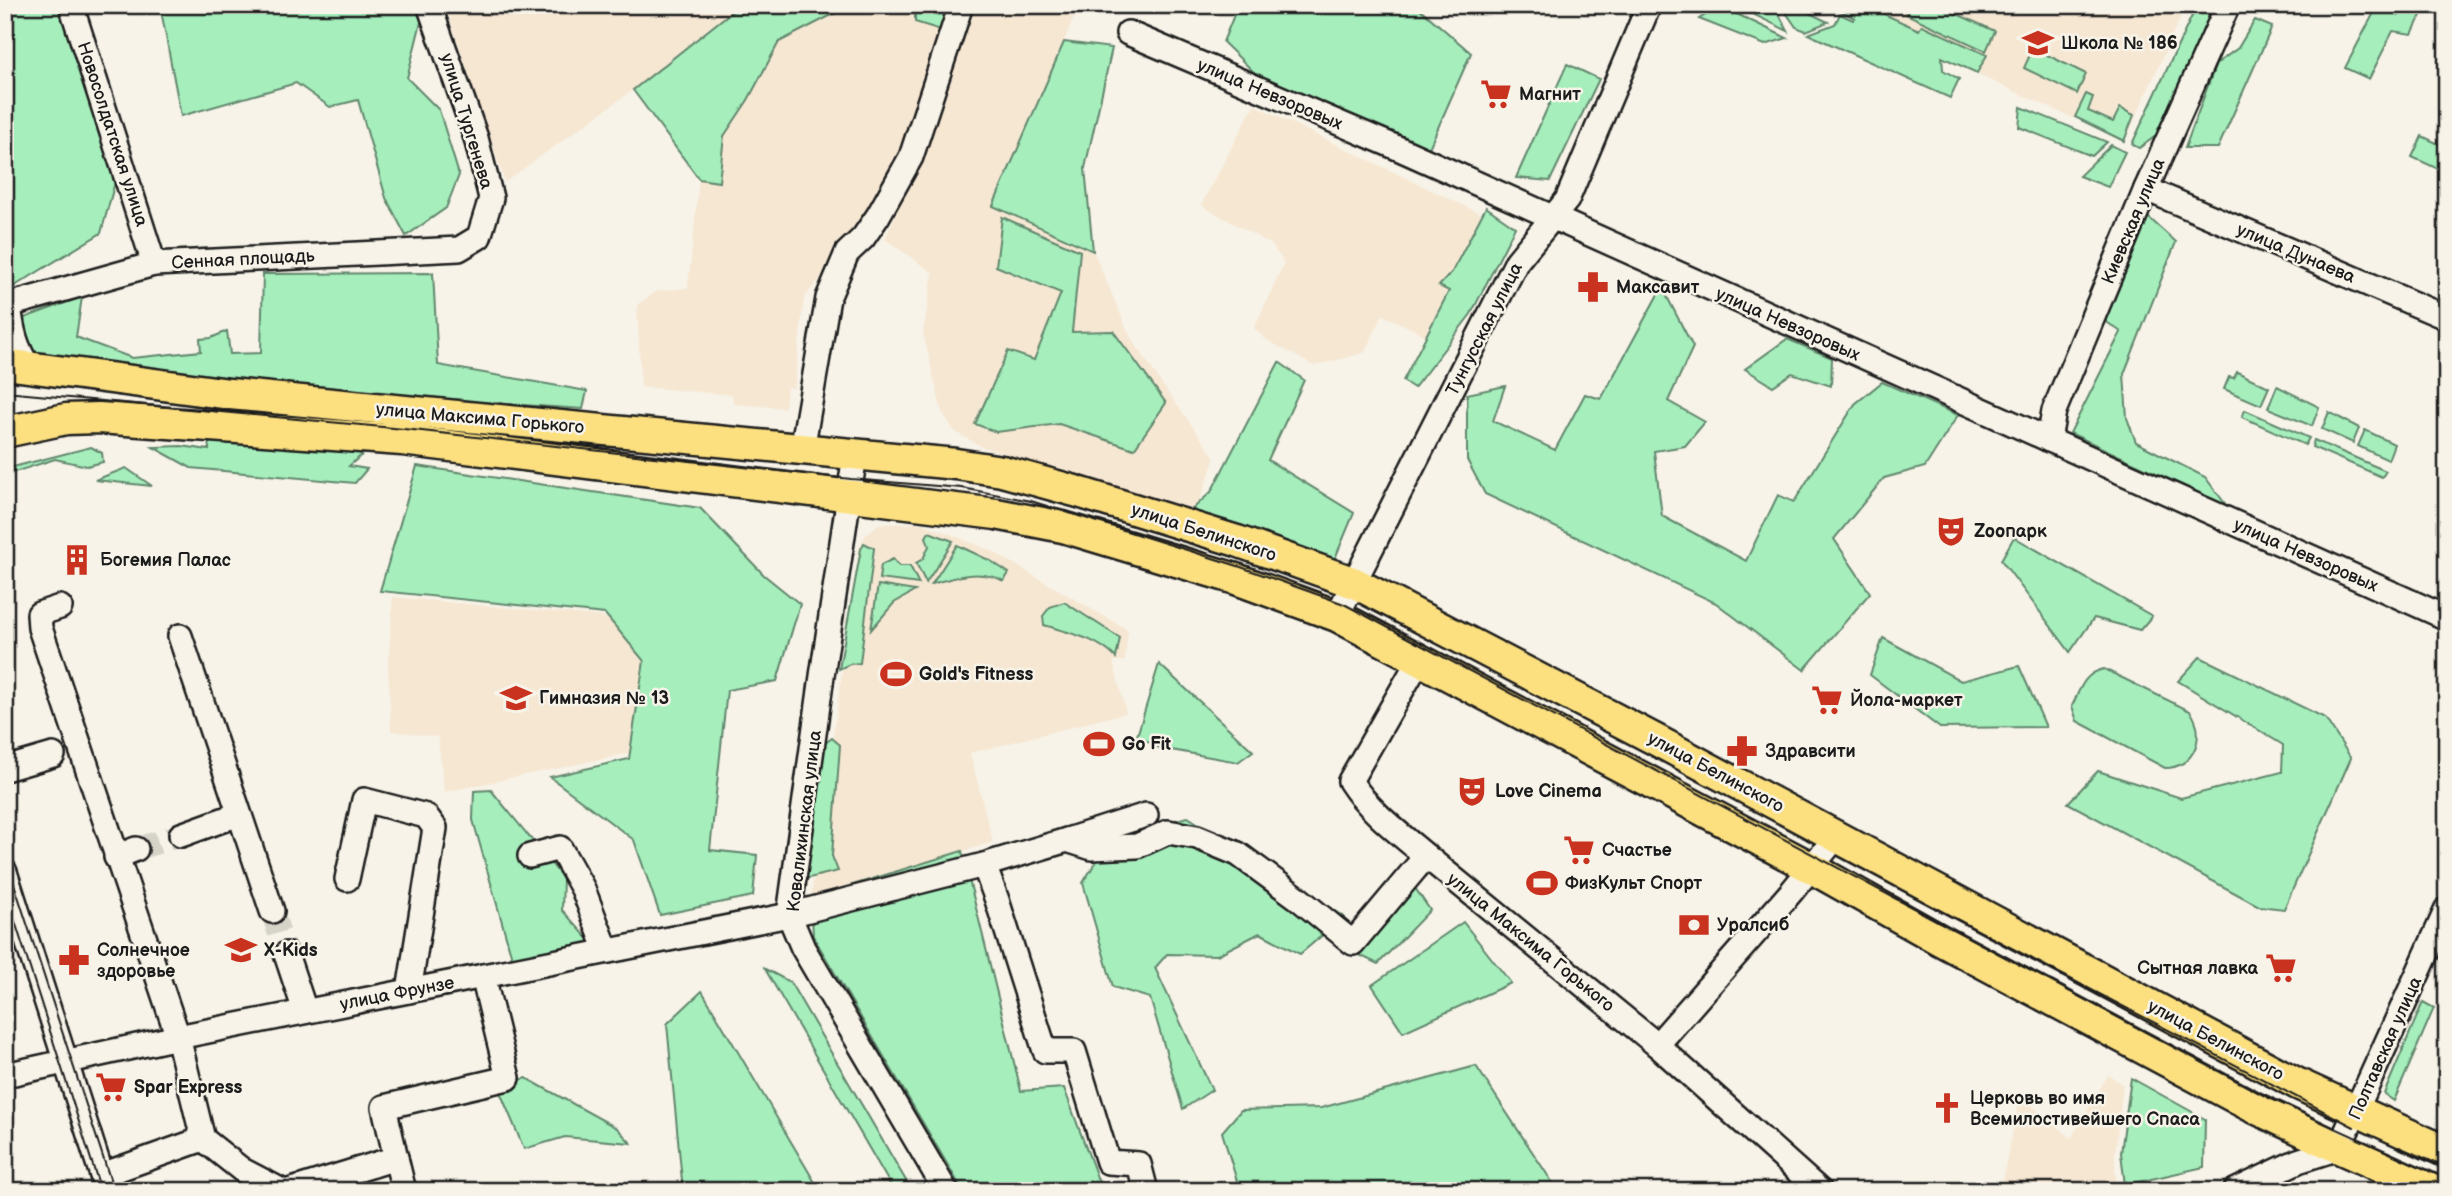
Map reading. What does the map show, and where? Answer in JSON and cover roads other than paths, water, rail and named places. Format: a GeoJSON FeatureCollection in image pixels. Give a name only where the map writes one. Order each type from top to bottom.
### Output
{"type":"FeatureCollection","features":[{"type":"Feature","properties":{"kind":"main road","name":"улица Максима Горького"},"geometry":{"type":"LineString","coordinates":[[17,366],[230,394],[956,464]]}},
{"type":"Feature","properties":{"kind":"main road"},"geometry":{"type":"LineString","coordinates":[[5,418],[66,419]]}},
{"type":"Feature","properties":{"kind":"main road","name":"улица Максима Горького"},"geometry":{"type":"LineString","coordinates":[[5,432],[66,419],[99,418],[402,440],[950,509]]}},
{"type":"Feature","properties":{"kind":"main road","name":"улица Белинского"},"geometry":{"type":"LineString","coordinates":[[956,464],[1002,471],[1075,491],[1237,541],[1355,583],[2298,1084],[2447,1153]]}},
{"type":"Feature","properties":{"kind":"main road","name":"улица Белинского"},"geometry":{"type":"LineString","coordinates":[[950,509],[996,514],[1063,527],[1236,579],[1337,616],[1810,867],[1940,940],[2217,1088],[2339,1148],[2435,1191]]}},
{"type":"Feature","properties":{"kind":"street","name":"Новосолдатская улица"},"geometry":{"type":"LineString","coordinates":[[72,5],[154,264]]}},
{"type":"Feature","properties":{"kind":"street","name":"улица Тургенева"},"geometry":{"type":"LineString","coordinates":[[429,5],[476,138],[491,198],[479,237]]}},
{"type":"Feature","properties":{"kind":"street"},"geometry":{"type":"LineString","coordinates":[[802,450],[828,298],[847,253],[863,238],[878,216],[911,157],[961,5]]}},
{"type":"Feature","properties":{"kind":"street","name":"Тунгусская улица"},"geometry":{"type":"LineString","coordinates":[[1337,616],[1517,261],[1567,200],[1649,5]]}},
{"type":"Feature","properties":{"kind":"street","name":"Киевская улица"},"geometry":{"type":"LineString","coordinates":[[2049,440],[2054,411],[2146,189],[2228,5]]}},
{"type":"Feature","properties":{"kind":"street","name":"улица Невзоровых"},"geometry":{"type":"LineString","coordinates":[[1128,33],[1399,149],[2447,618]]}},
{"type":"Feature","properties":{"kind":"street","name":"улица Дунаева"},"geometry":{"type":"LineString","coordinates":[[2146,189],[2447,318]]}},
{"type":"Feature","properties":{"kind":"street","name":"Сенная площадь"},"geometry":{"type":"LineString","coordinates":[[7,305],[154,264],[460,249],[479,237]]}},
{"type":"Feature","properties":{"kind":"street"},"geometry":{"type":"LineString","coordinates":[[7,305],[17,348],[17,366]]}},
{"type":"Feature","properties":{"kind":"street","name":"Ковалихинская улица"},"geometry":{"type":"LineString","coordinates":[[855,455],[789,915],[803,948],[946,1191]]}},
{"type":"Feature","properties":{"kind":"street"},"geometry":{"type":"LineString","coordinates":[[60,607],[39,614],[40,628],[126,853],[178,1037],[202,1139],[242,1170],[282,1191]]}},
{"type":"Feature","properties":{"kind":"street"},"geometry":{"type":"LineString","coordinates":[[180,636],[272,911]]}},
{"type":"Feature","properties":{"kind":"street","name":"улица Максима Горького"},"geometry":{"type":"LineString","coordinates":[[1419,660],[1350,781],[1356,790],[1390,825],[1657,1045],[1820,1191]]}},
{"type":"Feature","properties":{"kind":"street"},"geometry":{"type":"LineString","coordinates":[[5,769],[53,755]]}},
{"type":"Feature","properties":{"kind":"street"},"geometry":{"type":"LineString","coordinates":[[346,879],[363,800],[426,816],[435,828],[409,991]]}},
{"type":"Feature","properties":{"kind":"street"},"geometry":{"type":"LineString","coordinates":[[181,835],[239,814]]}},
{"type":"Feature","properties":{"kind":"street","name":"улица Фрунзе"},"geometry":{"type":"LineString","coordinates":[[5,1075],[178,1037],[789,915],[984,865],[1146,815]]}},
{"type":"Feature","properties":{"kind":"street"},"geometry":{"type":"LineString","coordinates":[[1068,840],[1092,848],[1137,846],[1168,832],[1197,837],[1238,854],[1353,943],[1426,856]]}},
{"type":"Feature","properties":{"kind":"street"},"geometry":{"type":"LineString","coordinates":[[1657,1045],[1836,837]]}},
{"type":"Feature","properties":{"kind":"street"},"geometry":{"type":"LineString","coordinates":[[530,856],[560,848],[583,889],[607,951]]}},
{"type":"Feature","properties":{"kind":"street"},"geometry":{"type":"LineString","coordinates":[[984,865],[1045,1051],[1074,1051],[1108,1161],[1139,1164],[1146,1191]]}},
{"type":"Feature","properties":{"kind":"street"},"geometry":{"type":"LineString","coordinates":[[5,872],[105,1183],[202,1139]]}},
{"type":"Feature","properties":{"kind":"street","name":"Полтавская улица"},"geometry":{"type":"LineString","coordinates":[[2339,1148],[2447,909]]}},
{"type":"Feature","properties":{"kind":"street"},"geometry":{"type":"LineString","coordinates":[[286,954],[305,1012]]}},
{"type":"Feature","properties":{"kind":"street"},"geometry":{"type":"LineString","coordinates":[[404,1191],[384,1107],[508,1077],[483,976]]}},
{"type":"Feature","properties":{"kind":"street"},"geometry":{"type":"LineString","coordinates":[[2235,1191],[2298,1161],[2339,1148]]}},
{"type":"Feature","properties":{"kind":"street"},"geometry":{"type":"LineString","coordinates":[[289,1191],[396,1158]]}},
{"type":"Feature","properties":{"kind":"tunnel"},"geometry":{"type":"LineString","coordinates":[[136,849],[181,835]]}},
{"type":"Feature","properties":{"kind":"tunnel"},"geometry":{"type":"LineString","coordinates":[[272,911],[286,954]]}},
{"type":"Feature","properties":{"kind":"tram line"},"geometry":{"type":"LineString","coordinates":[[5,392],[404,429],[851,479],[962,488],[1031,501],[1238,566],[1344,604],[2267,1097],[2447,1179]]}},
{"type":"Feature","properties":{"kind":"tram line"},"geometry":{"type":"LineString","coordinates":[[5,856],[114,1191]]}},
{"type":"Feature","properties":{"kind":"tram line"},"geometry":{"type":"LineString","coordinates":[[5,890],[101,1191]]}},
{"type":"Feature","properties":{"kind":"tram line"},"geometry":{"type":"LineString","coordinates":[[1935,908],[2354,1127]]}},
{"type":"Feature","properties":{"kind":"tram line"},"geometry":{"type":"LineString","coordinates":[[2399,1147],[2447,1168]]}},
{"type":"Feature","properties":{"kind":"place","name":"Школа № 186"},"geometry":{"type":"Point","coordinates":[2038,43]}},
{"type":"Feature","properties":{"kind":"place","name":"Магнит"},"geometry":{"type":"Point","coordinates":[1496,94]}},
{"type":"Feature","properties":{"kind":"place","name":"Максавит"},"geometry":{"type":"Point","coordinates":[1593,287]}},
{"type":"Feature","properties":{"kind":"place","name":"Zooпарк"},"geometry":{"type":"Point","coordinates":[1951,531]}},
{"type":"Feature","properties":{"kind":"place","name":"Богемия Палас"},"geometry":{"type":"Point","coordinates":[77,560]}},
{"type":"Feature","properties":{"kind":"place","name":"Gold's Fitness"},"geometry":{"type":"Point","coordinates":[896,674]}},
{"type":"Feature","properties":{"kind":"place","name":"Гимназия № 13"},"geometry":{"type":"Point","coordinates":[516,698]}},
{"type":"Feature","properties":{"kind":"place","name":"Йола-маркет"},"geometry":{"type":"Point","coordinates":[1827,700]}},
{"type":"Feature","properties":{"kind":"place","name":"Go Fit"},"geometry":{"type":"Point","coordinates":[1099,744]}},
{"type":"Feature","properties":{"kind":"place","name":"Здравсити"},"geometry":{"type":"Point","coordinates":[1742,751]}},
{"type":"Feature","properties":{"kind":"place","name":"Love Cinema"},"geometry":{"type":"Point","coordinates":[1472,791]}},
{"type":"Feature","properties":{"kind":"place","name":"Счастье"},"geometry":{"type":"Point","coordinates":[1579,850]}},
{"type":"Feature","properties":{"kind":"place","name":"ФизКульт Спорт"},"geometry":{"type":"Point","coordinates":[1542,883]}},
{"type":"Feature","properties":{"kind":"place","name":"Уралсиб"},"geometry":{"type":"Point","coordinates":[1694,925]}},
{"type":"Feature","properties":{"kind":"place","name":"X-Kids"},"geometry":{"type":"Point","coordinates":[241,950]}},
{"type":"Feature","properties":{"kind":"place","name":"Солнечное здоровье"},"geometry":{"type":"Point","coordinates":[74,960]}},
{"type":"Feature","properties":{"kind":"place","name":"Сытная лавка"},"geometry":{"type":"Point","coordinates":[2281,968]}},
{"type":"Feature","properties":{"kind":"place","name":"Spar Express"},"geometry":{"type":"Point","coordinates":[111,1087]}},
{"type":"Feature","properties":{"kind":"place","name":"Церковь во имя Всемилостивейшего Спаса"},"geometry":{"type":"Point","coordinates":[1947,1108]}}]}
